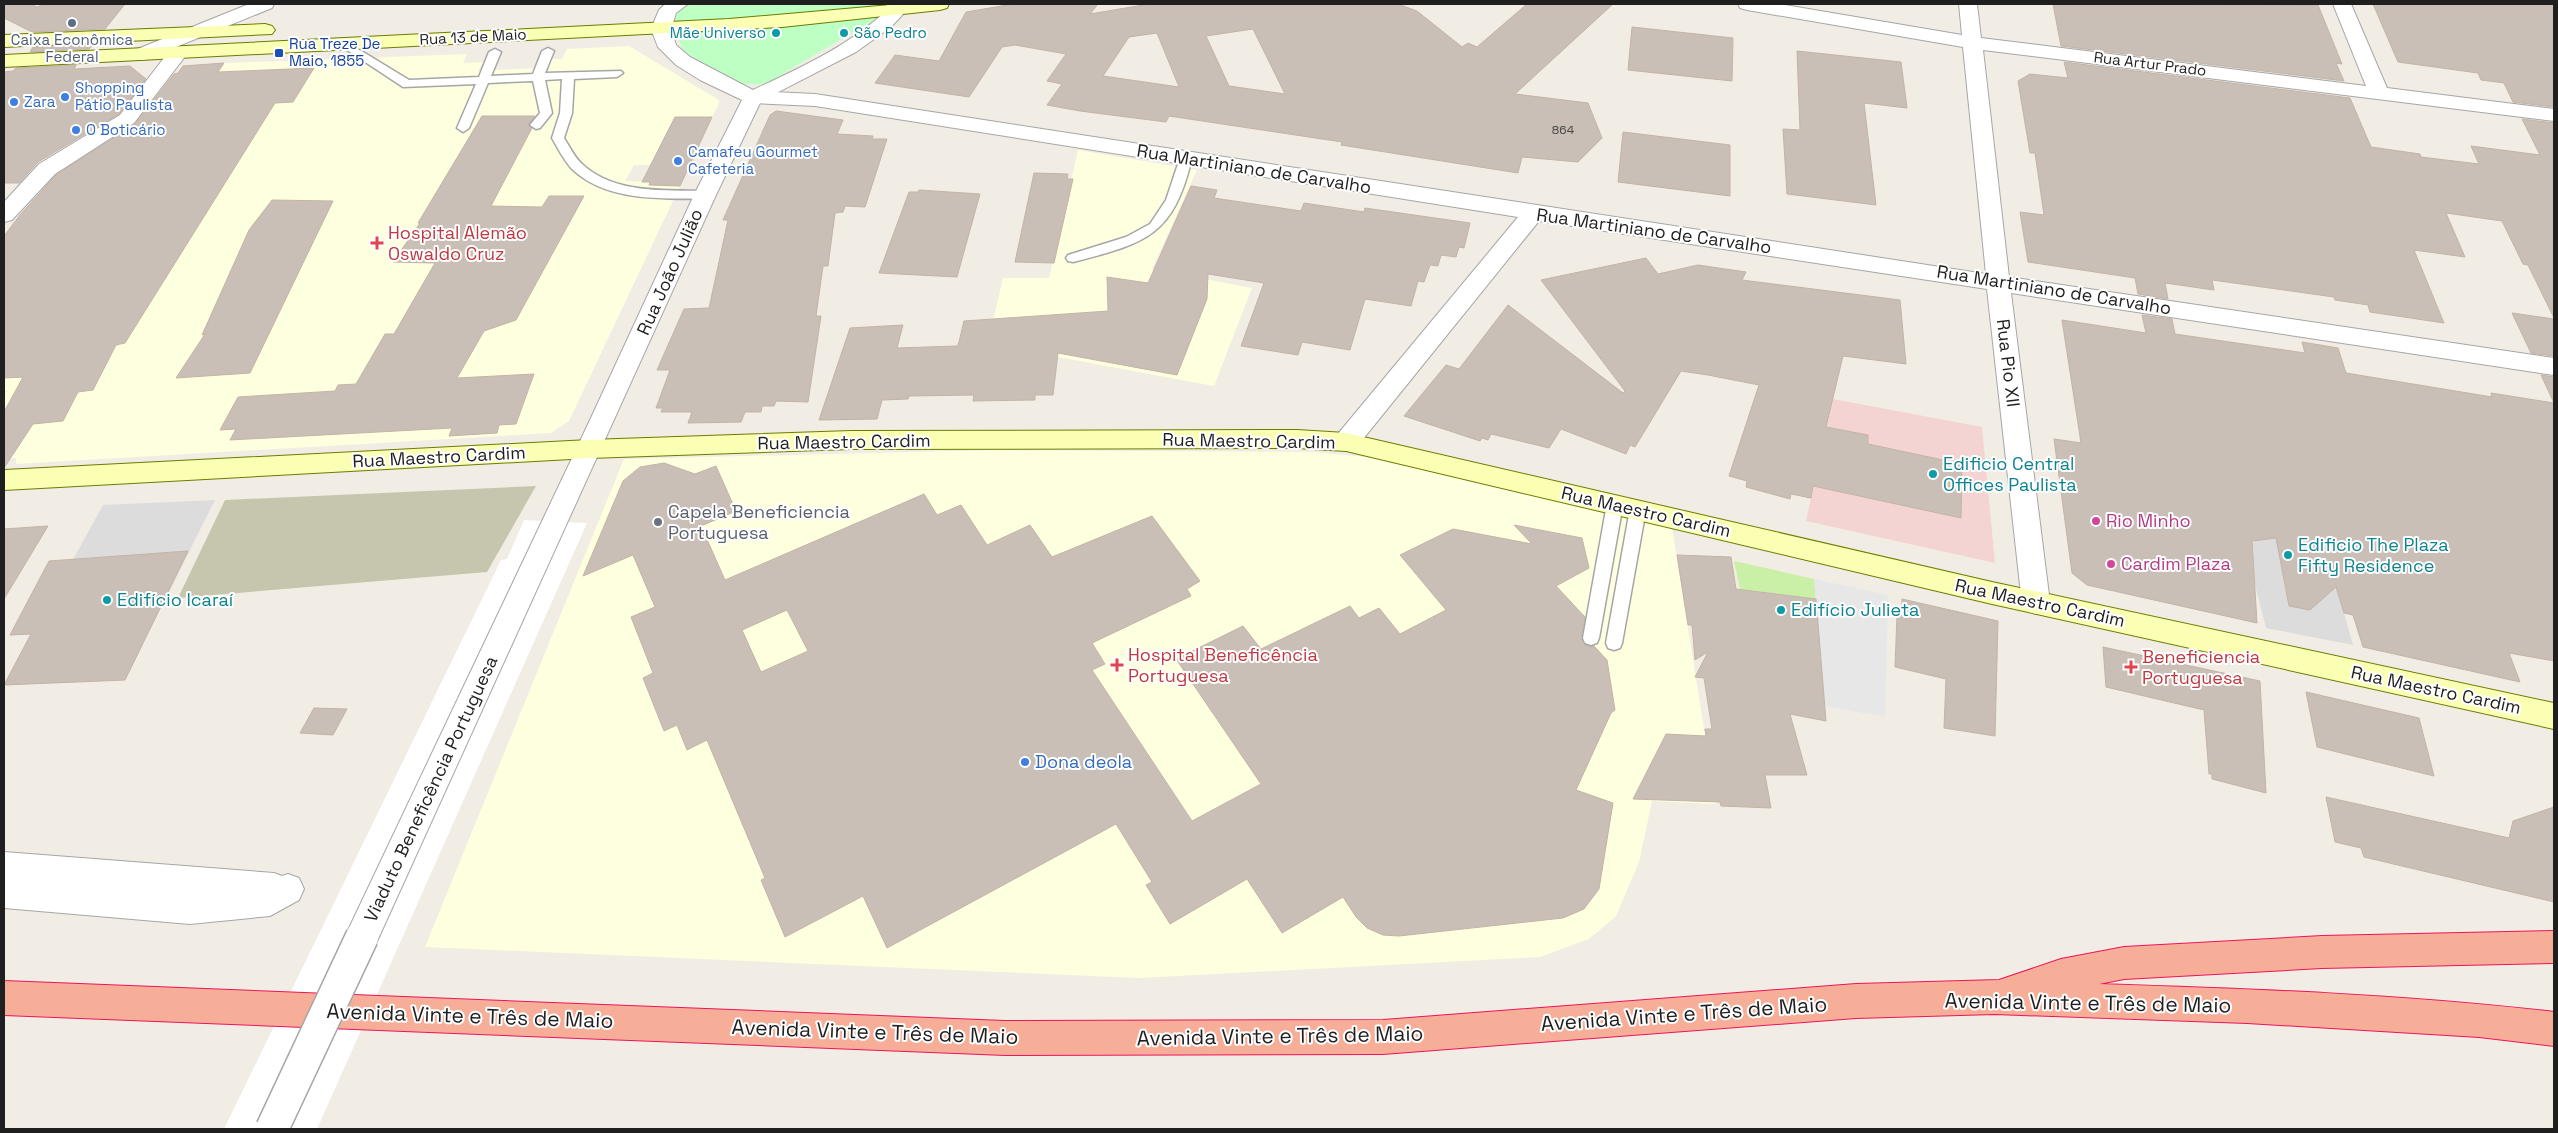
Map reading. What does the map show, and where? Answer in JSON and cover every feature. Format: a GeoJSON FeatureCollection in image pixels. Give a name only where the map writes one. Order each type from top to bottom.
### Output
{"type":"FeatureCollection","features":[{"type":"Feature","properties":{"kind":"highway"},"geometry":{"type":"LineString","coordinates":[[1995,997],[2060,975],[2124,963],[2322,952],[2554,947]]}},
{"type":"Feature","properties":{"kind":"highway","name":"Avenida Vinte e Três de Maio"},"geometry":{"type":"LineString","coordinates":[[4,998],[1004,1038],[1226,1039],[1383,1036],[1856,1001],[1995,997],[2247,1006],[2479,1020],[2554,1029]]}},
{"type":"Feature","properties":{"kind":"main road","name":"Rua 13 de Maio"},"geometry":{"type":"LineString","coordinates":[[4,41],[940,4]]}},
{"type":"Feature","properties":{"kind":"main road","name":"Rua 13 de Maio"},"geometry":{"type":"LineString","coordinates":[[4,61],[137,56],[345,44],[676,13]]}},
{"type":"Feature","properties":{"kind":"main road","name":"Rua Maestro Cardim"},"geometry":{"type":"LineString","coordinates":[[4,480],[589,449],[851,440],[1297,439],[1346,442],[2036,603],[2554,716]]}},
{"type":"Feature","properties":{"kind":"street"},"geometry":{"type":"LineString","coordinates":[[137,56],[265,4]]}},
{"type":"Feature","properties":{"kind":"street","name":"Rua Artur Prado"},"geometry":{"type":"LineString","coordinates":[[1747,4],[1974,43],[2554,115]]}},
{"type":"Feature","properties":{"kind":"street","name":"Rua Pio XII"},"geometry":{"type":"LineString","coordinates":[[1968,4],[1974,43],[1998,282],[2036,603]]}},
{"type":"Feature","properties":{"kind":"street"},"geometry":{"type":"LineString","coordinates":[[2342,4],[2379,92]]}},
{"type":"Feature","properties":{"kind":"street"},"geometry":{"type":"LineString","coordinates":[[754,97],[792,80],[883,26],[896,7]]}},
{"type":"Feature","properties":{"kind":"street","name":"Rua Martiniano de Carvalho"},"geometry":{"type":"LineString","coordinates":[[676,13],[668,48],[676,56],[725,86],[754,97],[815,100],[1534,213],[2554,367]]}},
{"type":"Feature","properties":{"kind":"street"},"geometry":{"type":"LineString","coordinates":[[4,215],[46,169],[127,119],[177,54]]}},
{"type":"Feature","properties":{"kind":"street","name":"Rua João Julião"},"geometry":{"type":"LineString","coordinates":[[589,449],[705,195],[754,97]]}},
{"type":"Feature","properties":{"kind":"street"},"geometry":{"type":"LineString","coordinates":[[1346,442],[1534,213]]}},
{"type":"Feature","properties":{"kind":"street","name":"Viaduto Beneficência Portuguesa"},"geometry":{"type":"LineString","coordinates":[[272,1129],[589,449]]}},
{"type":"Feature","properties":{"kind":"street"},"geometry":{"type":"LineString","coordinates":[[4,866],[288,889],[270,901],[190,909],[4,893]]}},
{"type":"Feature","properties":{"kind":"lane"},"geometry":{"type":"LineString","coordinates":[[345,44],[407,84],[481,82],[538,76],[617,73]]}},
{"type":"Feature","properties":{"kind":"lane"},"geometry":{"type":"LineString","coordinates":[[536,126],[546,113],[538,76],[548,50]]}},
{"type":"Feature","properties":{"kind":"lane"},"geometry":{"type":"LineString","coordinates":[[463,128],[495,52]]}},
{"type":"Feature","properties":{"kind":"lane"},"geometry":{"type":"LineString","coordinates":[[568,75],[566,114],[558,138],[578,166],[605,184],[622,190],[705,195]]}},
{"type":"Feature","properties":{"kind":"lane"},"geometry":{"type":"LineString","coordinates":[[546,113],[566,114]]}},
{"type":"Feature","properties":{"kind":"lane"},"geometry":{"type":"LineString","coordinates":[[1073,258],[1148,232],[1161,221],[1176,190],[1186,158]]}},
{"type":"Feature","properties":{"kind":"lane"},"geometry":{"type":"LineString","coordinates":[[1591,638],[1626,507]]}},
{"type":"Feature","properties":{"kind":"lane"},"geometry":{"type":"LineString","coordinates":[[1614,643],[1626,507]]}},
{"type":"Feature","properties":{"kind":"shaded area","name":"Hospital Alemão Oswaldo Cruz"},"geometry":{"type":"Polygon","coordinates":[[[629,46],[719,100],[718,106],[712,117],[675,117],[660,145],[657,165],[634,165],[625,181],[650,182],[650,185],[680,186],[569,421],[551,433],[16,464],[16,458],[4,459],[4,456],[13,455],[26,435],[4,436],[4,396],[7,391],[4,391],[4,378],[9,378],[26,352],[4,353],[4,347],[32,345],[41,332],[4,333],[4,322],[49,319],[224,63],[467,54],[463,63],[483,62],[478,71],[537,68],[542,59],[562,59],[567,49],[629,46]]]}},
{"type":"Feature","properties":{"kind":"shaded area"},"geometry":{"type":"Polygon","coordinates":[[[1078,150],[1197,170],[1152,269],[1252,288],[1214,386],[1058,357],[1019,354],[989,338],[1003,278],[1049,278],[1078,150]]]}},
{"type":"Feature","properties":{"kind":"shaded area"},"geometry":{"type":"Polygon","coordinates":[[[1833,399],[1982,427],[1995,563],[1806,521],[1833,399]]]}},
{"type":"Feature","properties":{"kind":"shaded area","name":"Hospital Beneficência Portuguesa"},"geometry":{"type":"Polygon","coordinates":[[[993,450],[1314,452],[1386,459],[1672,528],[1716,804],[1652,801],[1639,862],[1616,916],[1589,939],[1540,957],[1139,978],[425,947],[624,459],[993,450]]]}},
{"type":"Feature","properties":{"kind":"shaded area"},"geometry":{"type":"Polygon","coordinates":[[[2225,467],[2306,480],[2353,645],[2266,628],[2225,467]]]}},
{"type":"Feature","properties":{"kind":"shaded area"},"geometry":{"type":"Polygon","coordinates":[[[536,486],[487,572],[178,598],[225,500],[536,486]]]}},
{"type":"Feature","properties":{"kind":"shaded area"},"geometry":{"type":"Polygon","coordinates":[[[215,500],[125,680],[4,685],[103,505],[215,500]]]}},
{"type":"Feature","properties":{"kind":"shaded area"},"geometry":{"type":"Polygon","coordinates":[[[1814,579],[1888,595],[1885,717],[1825,706],[1814,579]]]}},
{"type":"Feature","properties":{"kind":"green space"},"geometry":{"type":"Polygon","coordinates":[[[692,4],[885,4],[884,14],[769,82],[759,85],[734,83],[684,51],[672,27],[679,10],[692,4]]]}},
{"type":"Feature","properties":{"kind":"green space"},"geometry":{"type":"Polygon","coordinates":[[[1734,561],[1814,579],[1816,599],[1740,589],[1734,561]]]}},
{"type":"Feature","properties":{"kind":"pier"},"geometry":{"type":"Polygon","coordinates":[[[524,520],[587,523],[317,1129],[224,1129],[501,560],[507,559],[524,520]]]}},
{"type":"Feature","properties":{"kind":"building"},"geometry":{"type":"Polygon","coordinates":[[[4,4],[31,4],[37,7],[44,4],[125,4],[105,29],[32,32],[4,18],[4,4]]]}},
{"type":"Feature","properties":{"kind":"building"},"geometry":{"type":"Polygon","coordinates":[[[1013,4],[1098,4],[1090,14],[1149,4],[1398,4],[1417,11],[1462,47],[1468,43],[1477,47],[1527,4],[1613,4],[1515,94],[1588,103],[1602,138],[1578,162],[1522,157],[1518,173],[1341,145],[1342,142],[1169,116],[1166,122],[1080,111],[1047,105],[1062,84],[1047,81],[1066,54],[1015,45],[1002,47],[969,97],[875,83],[895,55],[939,61],[966,12],[1013,4]],[[1253,29],[1206,36],[1229,86],[1285,94],[1253,29]],[[1157,33],[1129,37],[1103,76],[1179,87],[1157,33]]]}},
{"type":"Feature","properties":{"kind":"building"},"geometry":{"type":"Polygon","coordinates":[[[2053,4],[2318,5],[2342,64],[2336,63],[2344,81],[2061,46],[2053,4]]]}},
{"type":"Feature","properties":{"kind":"building"},"geometry":{"type":"Polygon","coordinates":[[[2373,4],[2554,4],[2554,107],[2513,102],[2504,83],[2481,80],[2478,73],[2398,62],[2373,4]]]}},
{"type":"Feature","properties":{"kind":"building"},"geometry":{"type":"Polygon","coordinates":[[[1632,27],[1733,38],[1732,81],[1628,70],[1632,27]]]}},
{"type":"Feature","properties":{"kind":"building"},"geometry":{"type":"Polygon","coordinates":[[[93,45],[89,49],[30,52],[33,47],[93,45]]]}},
{"type":"Feature","properties":{"kind":"building"},"geometry":{"type":"Polygon","coordinates":[[[1797,51],[1901,62],[1907,108],[1864,103],[1876,205],[1787,194],[1783,129],[1800,130],[1797,51]]]}},
{"type":"Feature","properties":{"kind":"building"},"geometry":{"type":"Polygon","coordinates":[[[2064,62],[2350,98],[2371,147],[2420,154],[2421,157],[2479,164],[2471,146],[2540,155],[2522,119],[2554,123],[2554,318],[2528,265],[2523,264],[2502,221],[2446,213],[2465,257],[2414,250],[2444,323],[2370,312],[2368,305],[2335,300],[2334,297],[2212,280],[2214,290],[2165,283],[2168,299],[2138,294],[2135,278],[2028,262],[2020,212],[2044,215],[2035,153],[2030,153],[2018,81],[2030,74],[2068,78],[2064,62]]]}},
{"type":"Feature","properties":{"kind":"building"},"geometry":{"type":"Polygon","coordinates":[[[224,63],[218,72],[314,68],[293,102],[275,103],[125,343],[116,345],[93,390],[78,392],[63,421],[33,424],[4,468],[4,412],[23,377],[4,378],[4,236],[56,175],[135,124],[174,74],[178,73],[183,66],[224,63]]]}},
{"type":"Feature","properties":{"kind":"building","name":"Shopping Pátio Paulista"},"geometry":{"type":"Polygon","coordinates":[[[76,65],[74,69],[130,66],[146,79],[119,114],[38,162],[19,183],[4,183],[4,72],[13,71],[16,68],[76,65]]]}},
{"type":"Feature","properties":{"kind":"building"},"geometry":{"type":"Polygon","coordinates":[[[776,111],[843,120],[837,134],[873,136],[872,139],[887,139],[865,207],[845,206],[843,212],[835,213],[828,266],[823,266],[816,316],[821,316],[808,402],[776,401],[774,406],[762,406],[761,412],[745,412],[741,422],[688,423],[692,412],[661,412],[663,408],[656,408],[670,370],[657,370],[684,309],[709,308],[728,220],[723,220],[770,115],[776,111]]]}},
{"type":"Feature","properties":{"kind":"building"},"geometry":{"type":"Polygon","coordinates":[[[482,116],[535,116],[529,124],[532,128],[491,206],[542,207],[549,196],[584,196],[516,320],[484,331],[457,378],[534,374],[516,424],[499,425],[497,433],[449,436],[452,428],[230,440],[236,429],[220,430],[238,397],[335,391],[338,385],[356,384],[385,334],[394,334],[435,263],[393,262],[420,223],[418,223],[482,116]]]}},
{"type":"Feature","properties":{"kind":"building"},"geometry":{"type":"Polygon","coordinates":[[[675,117],[712,117],[680,186],[649,185],[650,182],[642,182],[675,117]]]}},
{"type":"Feature","properties":{"kind":"building"},"geometry":{"type":"Polygon","coordinates":[[[1623,132],[1730,145],[1730,196],[1618,182],[1623,132]]]}},
{"type":"Feature","properties":{"kind":"building"},"geometry":{"type":"Polygon","coordinates":[[[1034,173],[1068,174],[1067,179],[1073,179],[1054,263],[1015,262],[1034,173]]]}},
{"type":"Feature","properties":{"kind":"building"},"geometry":{"type":"Polygon","coordinates":[[[1191,186],[1217,190],[1214,198],[1301,211],[1304,203],[1364,212],[1365,208],[1470,223],[1464,248],[1459,247],[1456,257],[1441,255],[1438,266],[1430,265],[1424,282],[1418,281],[1411,306],[1365,299],[1350,350],[1302,342],[1298,355],[1241,346],[1264,283],[1208,274],[1207,299],[1177,375],[1058,353],[1053,395],[1035,395],[1035,400],[973,401],[974,395],[909,396],[908,399],[882,400],[877,419],[819,420],[850,328],[903,325],[897,348],[958,346],[964,321],[1108,311],[1107,277],[1148,283],[1191,186]]]}},
{"type":"Feature","properties":{"kind":"building"},"geometry":{"type":"Polygon","coordinates":[[[919,190],[980,194],[957,277],[879,273],[909,192],[918,192],[919,190]]]}},
{"type":"Feature","properties":{"kind":"building"},"geometry":{"type":"Polygon","coordinates":[[[272,200],[333,201],[250,373],[176,378],[205,334],[202,335],[249,230],[272,200]]]}},
{"type":"Feature","properties":{"kind":"building"},"geometry":{"type":"Polygon","coordinates":[[[1646,258],[1658,274],[1698,265],[1746,272],[1742,280],[1900,300],[1906,364],[1843,356],[1826,427],[1868,435],[1868,444],[1962,464],[1961,518],[1813,486],[1811,498],[1791,494],[1790,499],[1746,487],[1747,481],[1729,476],[1759,385],[1708,375],[1681,371],[1635,447],[1630,445],[1626,454],[1561,429],[1549,448],[1491,434],[1488,440],[1482,438],[1480,441],[1404,416],[1446,365],[1459,369],[1508,305],[1623,393],[1625,391],[1541,280],[1646,258]]]}},
{"type":"Feature","properties":{"kind":"building"},"geometry":{"type":"Polygon","coordinates":[[[2512,313],[2554,319],[2554,356],[2531,353],[2512,313]]]}},
{"type":"Feature","properties":{"kind":"building"},"geometry":{"type":"Polygon","coordinates":[[[2142,315],[2172,319],[2175,334],[2305,353],[2302,342],[2338,348],[2346,373],[2492,397],[2491,393],[2554,403],[2554,661],[2509,653],[2520,682],[2363,647],[2353,615],[2344,613],[2336,587],[2310,610],[2289,606],[2276,538],[2252,541],[2257,623],[2087,585],[2072,573],[2054,439],[2081,443],[2062,320],[2146,333],[2142,315]]]}},
{"type":"Feature","properties":{"kind":"building"},"geometry":{"type":"Polygon","coordinates":[[[2541,375],[2554,377],[2554,403],[2541,375]]]}},
{"type":"Feature","properties":{"kind":"building"},"geometry":{"type":"Polygon","coordinates":[[[664,463],[695,474],[716,466],[736,511],[701,526],[725,580],[924,494],[937,515],[961,505],[987,545],[1030,525],[1052,557],[1152,516],[1200,581],[1187,589],[1191,596],[1092,643],[1105,664],[1092,670],[1192,821],[1261,784],[1176,659],[1243,626],[1261,649],[1350,606],[1359,618],[1379,608],[1400,634],[1446,610],[1400,555],[1453,529],[1532,544],[1514,525],[1582,538],[1589,568],[1556,586],[1585,617],[1581,638],[1583,644],[1594,646],[1607,660],[1615,710],[1611,713],[1576,790],[1613,803],[1599,889],[1584,909],[1563,918],[1399,936],[1383,935],[1367,928],[1356,917],[1343,897],[1282,933],[1247,879],[1170,924],[1146,885],[1152,882],[1116,824],[887,948],[863,896],[785,937],[761,880],[765,878],[707,740],[687,750],[677,725],[664,731],[643,678],[653,673],[631,617],[655,607],[633,555],[583,576],[623,481],[640,467],[664,463]],[[787,610],[742,630],[761,672],[808,651],[787,610]]]}},
{"type":"Feature","properties":{"kind":"building"},"geometry":{"type":"Polygon","coordinates":[[[48,526],[4,599],[4,529],[48,526]]]}},
{"type":"Feature","properties":{"kind":"building"},"geometry":{"type":"Polygon","coordinates":[[[188,551],[125,680],[4,685],[31,634],[10,635],[49,561],[188,551]]]}},
{"type":"Feature","properties":{"kind":"building"},"geometry":{"type":"Polygon","coordinates":[[[1677,555],[1731,557],[1736,589],[1816,599],[1826,721],[1790,714],[1807,775],[1765,775],[1771,808],[1721,806],[1720,802],[1633,799],[1666,734],[1706,736],[1705,729],[1712,729],[1704,678],[1695,677],[1708,652],[1695,660],[1692,625],[1688,625],[1677,555]]]}},
{"type":"Feature","properties":{"kind":"building"},"geometry":{"type":"Polygon","coordinates":[[[1902,599],[1998,621],[1995,736],[1944,728],[1946,679],[1895,667],[1897,615],[1902,616],[1902,599]]]}},
{"type":"Feature","properties":{"kind":"building"},"geometry":{"type":"Polygon","coordinates":[[[2103,647],[2260,681],[2266,793],[2212,779],[2212,774],[2209,774],[2204,710],[2106,687],[2103,647]]]}},
{"type":"Feature","properties":{"kind":"building"},"geometry":{"type":"Polygon","coordinates":[[[2306,692],[2419,718],[2434,776],[2317,747],[2306,692]]]}},
{"type":"Feature","properties":{"kind":"building"},"geometry":{"type":"Polygon","coordinates":[[[314,708],[347,709],[333,735],[300,733],[314,708]]]}},
{"type":"Feature","properties":{"kind":"building"},"geometry":{"type":"Polygon","coordinates":[[[2326,797],[2509,838],[2513,821],[2554,807],[2554,902],[2364,857],[2361,848],[2335,842],[2326,797]]]}},
{"type":"Feature","properties":{"kind":"place","name":"Caixa Econômica Federal"},"geometry":{"type":"Point","coordinates":[72,23]}},
{"type":"Feature","properties":{"kind":"place","name":"Mãe Universo"},"geometry":{"type":"Point","coordinates":[776,33]}},
{"type":"Feature","properties":{"kind":"place","name":"São Pedro"},"geometry":{"type":"Point","coordinates":[844,33]}},
{"type":"Feature","properties":{"kind":"place","name":"Rua Treze De Maio, 1855"},"geometry":{"type":"Point","coordinates":[279,53]}},
{"type":"Feature","properties":{"kind":"place","name":"Shopping Pátio Paulista"},"geometry":{"type":"Point","coordinates":[65,97]}},
{"type":"Feature","properties":{"kind":"place","name":"Zara"},"geometry":{"type":"Point","coordinates":[14,102]}},
{"type":"Feature","properties":{"kind":"place","name":"O Boticário"},"geometry":{"type":"Point","coordinates":[76,130]}},
{"type":"Feature","properties":{"kind":"place","name":"Camafeu Gourmet Cafeteria"},"geometry":{"type":"Point","coordinates":[678,161]}},
{"type":"Feature","properties":{"kind":"place","name":"Hospital Alemão Oswaldo Cruz"},"geometry":{"type":"Point","coordinates":[377,243]}},
{"type":"Feature","properties":{"kind":"place","name":"Edificio Central Offices Paulista"},"geometry":{"type":"Point","coordinates":[1933,474]}},
{"type":"Feature","properties":{"kind":"place","name":"Rio Minho"},"geometry":{"type":"Point","coordinates":[2096,521]}},
{"type":"Feature","properties":{"kind":"place","name":"Capela Beneficiencia Portuguesa"},"geometry":{"type":"Point","coordinates":[658,522]}},
{"type":"Feature","properties":{"kind":"place","name":"Edificio The Plaza Fifty Residence"},"geometry":{"type":"Point","coordinates":[2288,555]}},
{"type":"Feature","properties":{"kind":"place","name":"Cardim Plaza"},"geometry":{"type":"Point","coordinates":[2111,564]}},
{"type":"Feature","properties":{"kind":"place","name":"Edifício Icaraí"},"geometry":{"type":"Point","coordinates":[107,600]}},
{"type":"Feature","properties":{"kind":"place","name":"Edifício Julieta"},"geometry":{"type":"Point","coordinates":[1781,610]}},
{"type":"Feature","properties":{"kind":"place","name":"Hospital Beneficência Portuguesa"},"geometry":{"type":"Point","coordinates":[1117,665]}},
{"type":"Feature","properties":{"kind":"place","name":"Beneficiencia Portuguesa"},"geometry":{"type":"Point","coordinates":[2131,667]}},
{"type":"Feature","properties":{"kind":"place","name":"Dona deola"},"geometry":{"type":"Point","coordinates":[1025,762]}}]}
